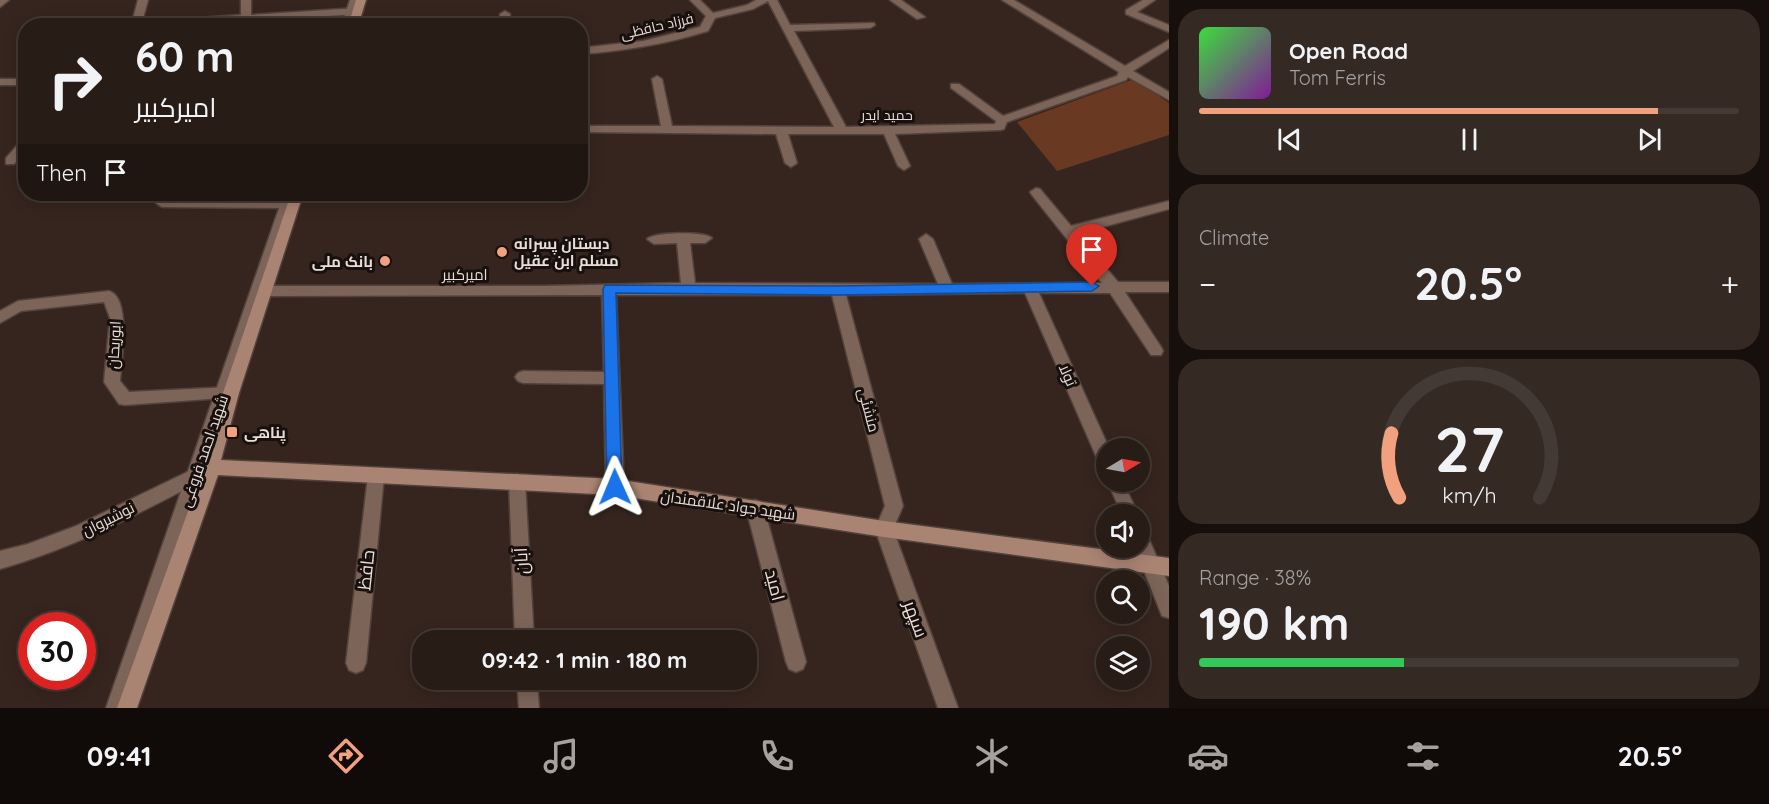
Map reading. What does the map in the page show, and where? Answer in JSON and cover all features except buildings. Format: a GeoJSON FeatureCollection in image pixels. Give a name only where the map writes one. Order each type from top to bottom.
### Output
{"type":"FeatureCollection","features":[{"type":"Feature","properties":{"kind":"street"},"geometry":{"type":"LineString","coordinates":[[0,4],[4,0]]}},
{"type":"Feature","properties":{"kind":"street"},"geometry":{"type":"LineString","coordinates":[[138,18],[142,0]]}},
{"type":"Feature","properties":{"kind":"street"},"geometry":{"type":"LineString","coordinates":[[246,0],[246,18],[356,5],[361,0]]}},
{"type":"Feature","properties":{"kind":"street"},"geometry":{"type":"LineString","coordinates":[[695,0],[711,16]]}},
{"type":"Feature","properties":{"kind":"street","name":"فرزاد حافظی"},"geometry":{"type":"LineString","coordinates":[[588,51],[632,48],[682,36],[704,28],[711,16],[750,7],[765,0]]}},
{"type":"Feature","properties":{"kind":"street"},"geometry":{"type":"LineString","coordinates":[[772,0],[841,129]]}},
{"type":"Feature","properties":{"kind":"street"},"geometry":{"type":"LineString","coordinates":[[895,0],[920,17]]}},
{"type":"Feature","properties":{"kind":"street"},"geometry":{"type":"LineString","coordinates":[[1150,0],[1129,12],[1169,29]]}},
{"type":"Feature","properties":{"kind":"street"},"geometry":{"type":"LineString","coordinates":[[1014,1],[1169,98]]}},
{"type":"Feature","properties":{"kind":"street"},"geometry":{"type":"LineString","coordinates":[[789,28],[870,25]]}},
{"type":"Feature","properties":{"kind":"street","name":"حمید ایدر"},"geometry":{"type":"LineString","coordinates":[[588,129],[888,131],[1000,128],[1002,120],[1122,78],[1125,71],[1169,44]]}},
{"type":"Feature","properties":{"kind":"street"},"geometry":{"type":"LineString","coordinates":[[657,79],[667,129]]}},
{"type":"Feature","properties":{"kind":"street"},"geometry":{"type":"LineString","coordinates":[[0,81],[18,82]]}},
{"type":"Feature","properties":{"kind":"street"},"geometry":{"type":"LineString","coordinates":[[956,87],[1002,120]]}},
{"type":"Feature","properties":{"kind":"street"},"geometry":{"type":"LineString","coordinates":[[781,130],[791,163]]}},
{"type":"Feature","properties":{"kind":"street"},"geometry":{"type":"LineString","coordinates":[[888,131],[904,166]]}},
{"type":"Feature","properties":{"kind":"street"},"geometry":{"type":"LineString","coordinates":[[10,161],[18,152]]}},
{"type":"Feature","properties":{"kind":"street"},"geometry":{"type":"LineString","coordinates":[[1036,192],[1113,286],[1156,351]]}},
{"type":"Feature","properties":{"kind":"street"},"geometry":{"type":"LineString","coordinates":[[163,201],[162,203],[206,201]]}},
{"type":"Feature","properties":{"kind":"street","name":"شهید احمد فروغی"},"geometry":{"type":"LineString","coordinates":[[116,708],[204,471],[213,453],[293,201]]}},
{"type":"Feature","properties":{"kind":"street","name":"شهید احمد فروغی"},"geometry":{"type":"LineString","coordinates":[[127,708],[293,201]]}},
{"type":"Feature","properties":{"kind":"street"},"geometry":{"type":"LineString","coordinates":[[1070,231],[1169,205]]}},
{"type":"Feature","properties":{"kind":"street"},"geometry":{"type":"LineString","coordinates":[[683,238],[689,288]]}},
{"type":"Feature","properties":{"kind":"street"},"geometry":{"type":"LineString","coordinates":[[654,239],[705,238]]}},
{"type":"Feature","properties":{"kind":"street"},"geometry":{"type":"LineString","coordinates":[[926,239],[947,288]]}},
{"type":"Feature","properties":{"kind":"street","name":"امیرکبیر"},"geometry":{"type":"LineString","coordinates":[[265,291],[689,288],[838,290],[1169,286]]}},
{"type":"Feature","properties":{"kind":"street","name":"تولا"},"geometry":{"type":"LineString","coordinates":[[1029,287],[1096,438]]}},
{"type":"Feature","properties":{"kind":"street"},"geometry":{"type":"LineString","coordinates":[[609,289],[615,487]]}},
{"type":"Feature","properties":{"kind":"street","name":"منشئی"},"geometry":{"type":"LineString","coordinates":[[838,290],[894,506],[884,529]]}},
{"type":"Feature","properties":{"kind":"street","name":"ابوریحان"},"geometry":{"type":"LineString","coordinates":[[0,318],[18,306],[109,296],[117,318],[112,382],[125,399],[231,393]]}},
{"type":"Feature","properties":{"kind":"street"},"geometry":{"type":"LineString","coordinates":[[523,377],[612,378]]}},
{"type":"Feature","properties":{"kind":"street","name":"شهید جواد علاقمندان"},"geometry":{"type":"LineString","coordinates":[[204,471],[517,481],[615,487],[673,498],[755,508],[884,529],[1161,566]]}},
{"type":"Feature","properties":{"kind":"street","name":"نوشیروان"},"geometry":{"type":"LineString","coordinates":[[0,560],[98,527],[142,501],[204,471]]}},
{"type":"Feature","properties":{"kind":"street","name":"حافظ"},"geometry":{"type":"LineString","coordinates":[[356,663],[376,476]]}},
{"type":"Feature","properties":{"kind":"street","name":"آبان"},"geometry":{"type":"LineString","coordinates":[[517,481],[524,630]]}},
{"type":"Feature","properties":{"kind":"street","name":"امید"},"geometry":{"type":"LineString","coordinates":[[755,508],[796,662]]}},
{"type":"Feature","properties":{"kind":"street","name":"سپهر"},"geometry":{"type":"LineString","coordinates":[[884,529],[948,708]]}},
{"type":"Feature","properties":{"kind":"street"},"geometry":{"type":"LineString","coordinates":[[1150,551],[1161,566],[1169,609]]}},
{"type":"Feature","properties":{"kind":"street"},"geometry":{"type":"LineString","coordinates":[[528,690],[529,708]]}},
{"type":"Feature","properties":{"kind":"shaded area"},"geometry":{"type":"Polygon","coordinates":[[[1134,79],[1169,103],[1169,135],[1057,171],[1017,122],[1134,79]]]}},
{"type":"Feature","properties":{"kind":"place","name":"دبستان پسرانه مسلم ابن عقیل"},"geometry":{"type":"Point","coordinates":[502,252]}},
{"type":"Feature","properties":{"kind":"place","name":"بانک ملی"},"geometry":{"type":"Point","coordinates":[385,261]}},
{"type":"Feature","properties":{"kind":"place","name":"پناهی"},"geometry":{"type":"Point","coordinates":[232,432]}},
{"type":"Feature","properties":{"kind":"route"},"geometry":{"type":"LineString","coordinates":[[615,487],[609,289],[838,290],[1092,286]]}}]}
